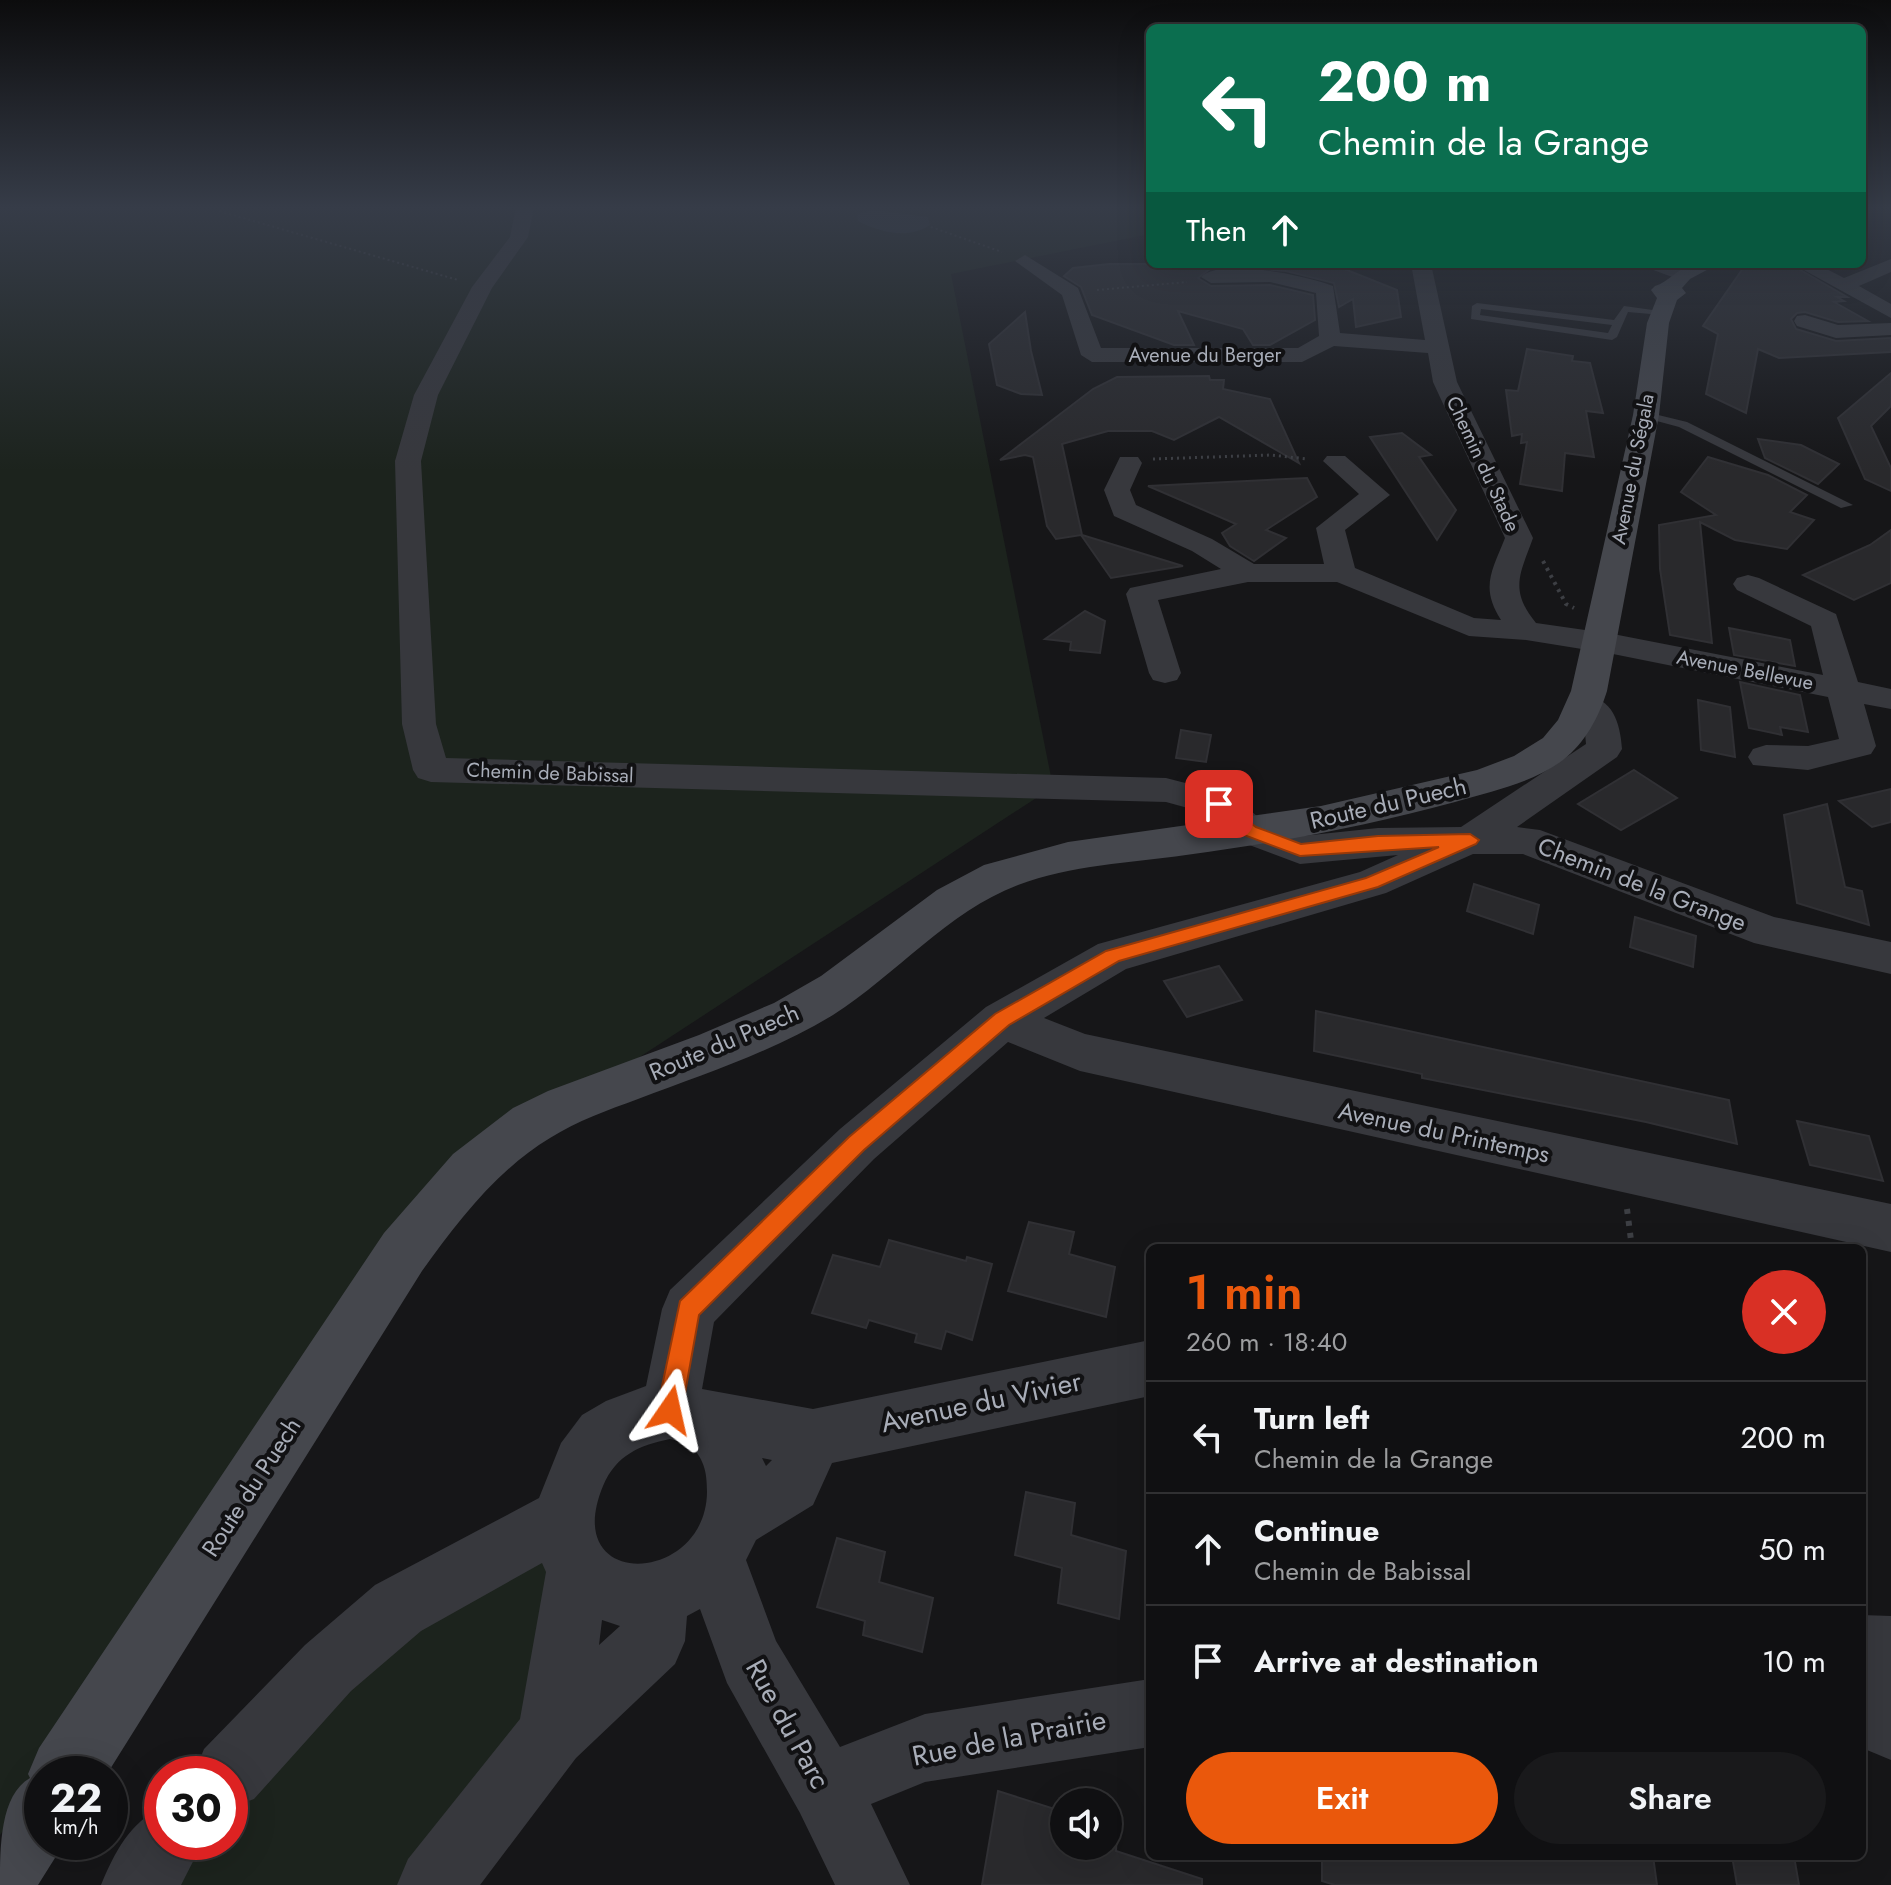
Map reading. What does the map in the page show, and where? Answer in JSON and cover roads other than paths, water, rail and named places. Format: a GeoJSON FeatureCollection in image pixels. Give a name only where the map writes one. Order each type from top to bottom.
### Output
{"type":"FeatureCollection","features":[{"type":"Feature","properties":{"kind":"street","name":"Chemin de Babissal"},"geometry":{"type":"LineString","coordinates":[[478,295],[426,395],[408,461],[419,724],[431,770],[1166,790],[1219,804],[1250,831]]}},
{"type":"Feature","properties":{"kind":"street","name":"Avenue du Berger"},"geometry":{"type":"LineString","coordinates":[[1072,295],[1092,355],[1302,355],[1330,339],[1435,347]]}},
{"type":"Feature","properties":{"kind":"street"},"geometry":{"type":"LineString","coordinates":[[1326,295],[1330,339]]}},
{"type":"Feature","properties":{"kind":"street","name":"Chemin du Stade"},"geometry":{"type":"LineString","coordinates":[[1426,295],[1445,382],[1519,538],[1502,577],[1505,607],[1526,631]]}},
{"type":"Feature","properties":{"kind":"street","name":"Avenue du Ségala"},"geometry":{"type":"LineString","coordinates":[[1591,628],[1678,295]]}},
{"type":"Feature","properties":{"kind":"street"},"geometry":{"type":"LineString","coordinates":[[1860,295],[1891,312]]}},
{"type":"Feature","properties":{"kind":"street"},"geometry":{"type":"LineString","coordinates":[[1805,321],[1836,332],[1891,329]]}},
{"type":"Feature","properties":{"kind":"street"},"geometry":{"type":"LineString","coordinates":[[1336,461],[1376,495],[1330,528],[1341,573]]}},
{"type":"Feature","properties":{"kind":"street"},"geometry":{"type":"LineString","coordinates":[[1129,463],[1117,490],[1124,510],[1202,545],[1248,573]]}},
{"type":"Feature","properties":{"kind":"street"},"geometry":{"type":"LineString","coordinates":[[1165,673],[1141,594],[1248,573],[1341,573],[1469,627],[1526,631],[1591,628]]}},
{"type":"Feature","properties":{"kind":"street"},"geometry":{"type":"LineString","coordinates":[[1748,584],[1825,621],[1858,746],[1808,758],[1766,757]]}},
{"type":"Feature","properties":{"kind":"street","name":"Avenue Bellevue"},"geometry":{"type":"LineString","coordinates":[[1591,628],[1891,699]]}},
{"type":"Feature","properties":{"kind":"street","name":"Route du Puech"},"geometry":{"type":"LineString","coordinates":[[77,1756],[403,1252],[438,1205],[476,1164],[523,1128],[579,1101],[770,1027],[817,1002],[955,901],[997,876],[1046,861],[1098,851],[1250,831],[1352,813],[1499,776],[1549,752],[1570,731],[1584,706],[1591,628]]}},
{"type":"Feature","properties":{"kind":"street"},"geometry":{"type":"LineString","coordinates":[[685,1414],[689,1309],[857,1144],[1002,1020],[1113,956],[1372,883],[1470,840],[1604,749],[1603,720],[1598,713],[1584,706]]}},
{"type":"Feature","properties":{"kind":"street","name":"Chemin de la Grange"},"geometry":{"type":"LineString","coordinates":[[1250,831],[1300,850],[1378,842],[1526,840],[1769,932],[1891,958]]}},
{"type":"Feature","properties":{"kind":"street","name":"Avenue du Printemps"},"geometry":{"type":"LineString","coordinates":[[1002,1020],[1080,1052],[1891,1228]]}},
{"type":"Feature","properties":{"kind":"street","name":"Avenue du Vivier"},"geometry":{"type":"LineString","coordinates":[[685,1414],[813,1438],[1146,1369]]}},
{"type":"Feature","properties":{"kind":"street"},"geometry":{"type":"LineString","coordinates":[[552,1734],[577,1470],[601,1437],[630,1418],[685,1414],[720,1433],[737,1469],[725,1538]]}},
{"type":"Feature","properties":{"kind":"street"},"geometry":{"type":"LineString","coordinates":[[571,1543],[610,1595],[640,1600],[657,1596],[695,1577],[725,1538],[792,1484],[813,1438]]}},
{"type":"Feature","properties":{"kind":"street","name":"Rue du Parc"},"geometry":{"type":"LineString","coordinates":[[725,1538],[750,1660],[825,1788],[873,1885]]}},
{"type":"Feature","properties":{"kind":"street"},"geometry":{"type":"LineString","coordinates":[[246,1756],[328,1668],[398,1608],[571,1543]]}},
{"type":"Feature","properties":{"kind":"street"},"geometry":{"type":"LineString","coordinates":[[434,1885],[552,1734],[652,1641],[657,1596]]}},
{"type":"Feature","properties":{"kind":"street"},"geometry":{"type":"LineString","coordinates":[[1866,1648],[1891,1649]]}},
{"type":"Feature","properties":{"kind":"street"},"geometry":{"type":"LineString","coordinates":[[1866,1694],[1891,1726]]}},
{"type":"Feature","properties":{"kind":"street","name":"Rue de la Prairie"},"geometry":{"type":"LineString","coordinates":[[825,1788],[925,1748],[1146,1714]]}},
{"type":"Feature","properties":{"kind":"street"},"geometry":{"type":"LineString","coordinates":[[1866,1737],[1891,1736]]}},
{"type":"Feature","properties":{"kind":"street"},"geometry":{"type":"LineString","coordinates":[[0,1875],[24,1838]]}},
{"type":"Feature","properties":{"kind":"street"},"geometry":{"type":"LineString","coordinates":[[138,1885],[155,1860]]}},
{"type":"Feature","properties":{"kind":"lane"},"geometry":{"type":"LineString","coordinates":[[1618,323],[1477,306],[1475,317],[1612,337],[1618,323],[1624,309],[1653,295]]}},
{"type":"Feature","properties":{"kind":"lane"},"geometry":{"type":"LineString","coordinates":[[1646,415],[1683,424],[1846,505]]}}]}
